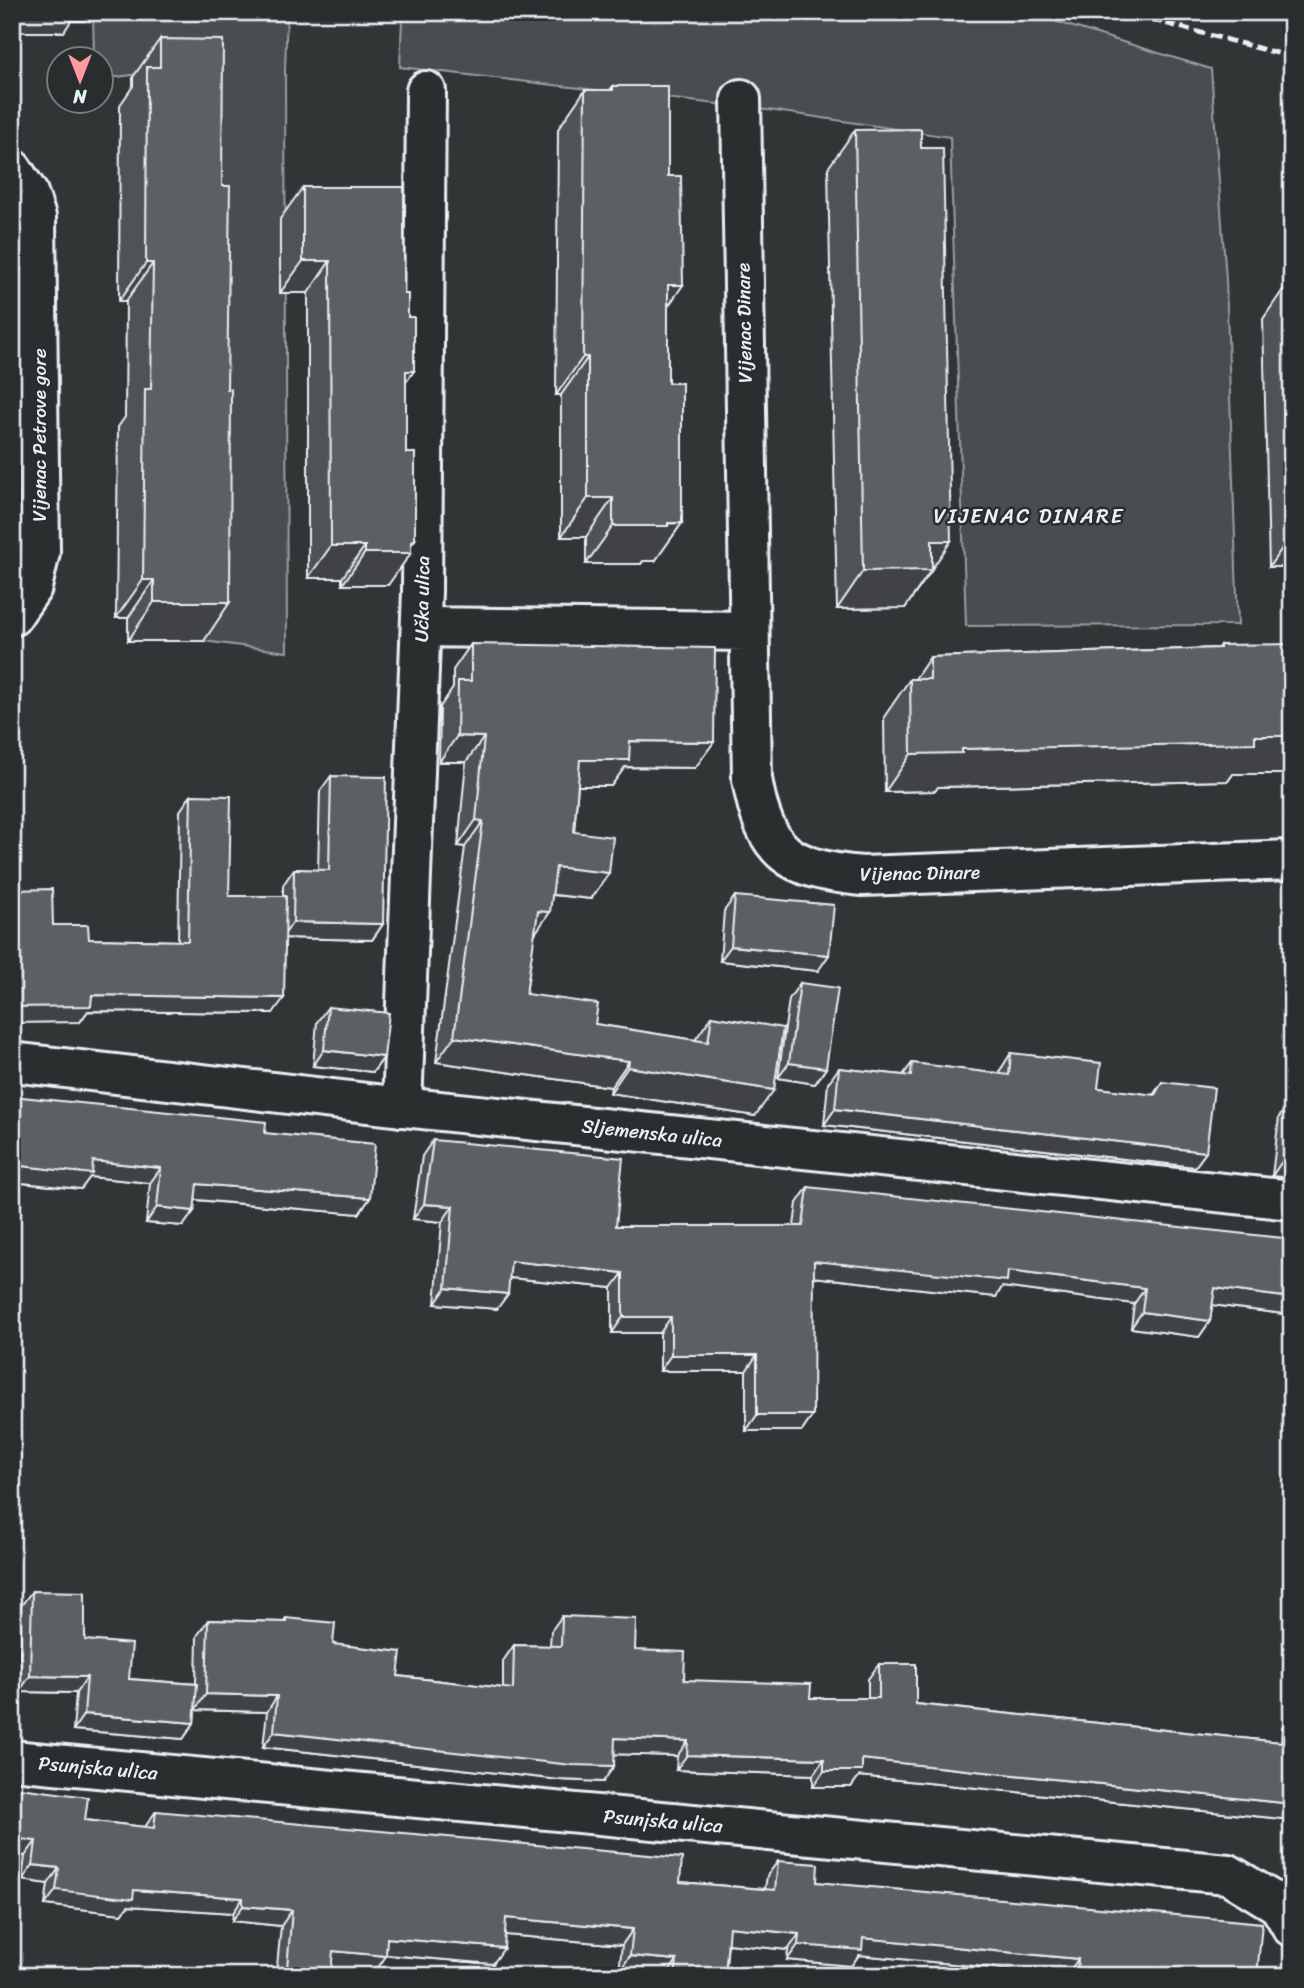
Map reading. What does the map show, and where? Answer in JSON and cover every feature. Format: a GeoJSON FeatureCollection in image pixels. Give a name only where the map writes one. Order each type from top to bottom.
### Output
{"type":"FeatureCollection","features":[{"type":"Feature","properties":{"kind":"street","name":"Učka ulica"},"geometry":{"type":"LineString","coordinates":[[402,1107],[421,628],[426,91]]}},
{"type":"Feature","properties":{"kind":"street","name":"Vijenac Dinare"},"geometry":{"type":"LineString","coordinates":[[741,99],[752,779],[758,813],[771,840],[794,862],[825,872],[862,876],[1292,860]]}},
{"type":"Feature","properties":{"kind":"street","name":"Vijenac Petrove gore"},"geometry":{"type":"LineString","coordinates":[[12,169],[28,193],[36,217],[40,552],[32,587],[12,616]]}},
{"type":"Feature","properties":{"kind":"street"},"geometry":{"type":"LineString","coordinates":[[421,628],[749,631]]}},
{"type":"Feature","properties":{"kind":"street","name":"Sljemenska ulica"},"geometry":{"type":"LineString","coordinates":[[12,1062],[402,1107],[1292,1200]]}},
{"type":"Feature","properties":{"kind":"street","name":"Psunjska ulica"},"geometry":{"type":"LineString","coordinates":[[12,1760],[1228,1874],[1279,1905],[1292,1927]]}},
{"type":"Feature","properties":{"kind":"shaded area"},"geometry":{"type":"Polygon","coordinates":[[[93,12],[287,12],[287,652],[204,641],[204,428],[198,66],[116,77],[116,46],[94,46],[93,12]]]}},
{"type":"Feature","properties":{"kind":"shaded area"},"geometry":{"type":"Polygon","coordinates":[[[357,12],[1025,12],[1211,69],[1226,280],[1238,625],[966,626],[950,137],[776,111],[400,67],[402,19],[357,12]]]}},
{"type":"Feature","properties":{"kind":"building"},"geometry":{"type":"Polygon","coordinates":[[[160,39],[223,40],[222,186],[230,186],[227,389],[231,389],[230,602],[154,602],[154,580],[143,580],[145,389],[151,389],[153,263],[146,263],[147,67],[160,67],[160,39]]]}},
{"type":"Feature","properties":{"kind":"building"},"geometry":{"type":"Polygon","coordinates":[[[613,86],[668,86],[668,176],[681,176],[683,285],[668,285],[668,383],[682,383],[682,523],[668,523],[668,526],[613,526],[613,498],[588,498],[588,357],[583,357],[585,90],[613,90],[613,86]]]}},
{"type":"Feature","properties":{"kind":"building"},"geometry":{"type":"Polygon","coordinates":[[[921,129],[921,148],[943,148],[951,541],[932,541],[932,570],[863,571],[855,130],[921,129]]]}},
{"type":"Feature","properties":{"kind":"building"},"geometry":{"type":"Polygon","coordinates":[[[303,187],[404,187],[404,294],[408,294],[408,317],[414,317],[414,371],[406,371],[406,453],[415,453],[415,540],[411,541],[411,553],[365,553],[365,546],[331,546],[330,261],[303,261],[303,187]]]}},
{"type":"Feature","properties":{"kind":"building"},"geometry":{"type":"Polygon","coordinates":[[[1289,281],[1292,281],[1292,378],[1289,281]]]}},
{"type":"Feature","properties":{"kind":"building"},"geometry":{"type":"Polygon","coordinates":[[[471,644],[715,648],[714,742],[630,741],[629,760],[580,760],[574,832],[613,837],[609,873],[556,867],[550,912],[538,911],[526,994],[598,1004],[595,1024],[708,1042],[712,1016],[783,1028],[774,1090],[628,1067],[629,1061],[454,1037],[483,821],[476,820],[484,737],[457,736],[458,681],[471,681],[471,644]]]}},
{"type":"Feature","properties":{"kind":"building"},"geometry":{"type":"Polygon","coordinates":[[[1292,644],[1292,736],[1255,736],[1255,743],[962,749],[962,753],[911,754],[910,679],[930,679],[930,657],[1292,644]]]}},
{"type":"Feature","properties":{"kind":"building"},"geometry":{"type":"Polygon","coordinates":[[[331,776],[386,777],[383,924],[293,922],[294,869],[329,870],[331,776]]]}},
{"type":"Feature","properties":{"kind":"building"},"geometry":{"type":"Polygon","coordinates":[[[191,795],[231,796],[229,896],[286,896],[284,998],[92,995],[91,1006],[12,1007],[12,890],[52,889],[53,925],[88,925],[89,939],[188,941],[191,795]]]}},
{"type":"Feature","properties":{"kind":"building"},"geometry":{"type":"Polygon","coordinates":[[[735,896],[834,905],[829,955],[731,946],[735,896]]]}},
{"type":"Feature","properties":{"kind":"building"},"geometry":{"type":"Polygon","coordinates":[[[800,983],[838,988],[826,1068],[789,1063],[800,983]]]}},
{"type":"Feature","properties":{"kind":"building"},"geometry":{"type":"Polygon","coordinates":[[[328,1007],[389,1013],[384,1057],[324,1050],[328,1007]]]}},
{"type":"Feature","properties":{"kind":"building"},"geometry":{"type":"Polygon","coordinates":[[[1011,1053],[1101,1063],[1098,1088],[1155,1095],[1162,1082],[1214,1088],[1206,1152],[835,1109],[839,1068],[911,1076],[912,1063],[1009,1075],[1011,1053]]]}},
{"type":"Feature","properties":{"kind":"building"},"geometry":{"type":"Polygon","coordinates":[[[12,1096],[266,1122],[265,1133],[375,1144],[370,1198],[197,1184],[194,1211],[157,1207],[161,1168],[93,1161],[92,1174],[12,1165],[12,1096]]]}},
{"type":"Feature","properties":{"kind":"building"},"geometry":{"type":"Polygon","coordinates":[[[1292,1102],[1292,1161],[1283,1160],[1292,1102]]]}},
{"type":"Feature","properties":{"kind":"building"},"geometry":{"type":"Polygon","coordinates":[[[433,1140],[623,1158],[616,1226],[803,1226],[808,1187],[1292,1239],[1292,1298],[1215,1288],[1210,1321],[1142,1312],[1145,1288],[1008,1271],[1007,1281],[814,1261],[813,1415],[757,1415],[757,1355],[671,1355],[671,1317],[623,1317],[623,1273],[511,1261],[508,1294],[446,1288],[453,1206],[424,1204],[433,1140]]]}},
{"type":"Feature","properties":{"kind":"building"},"geometry":{"type":"Polygon","coordinates":[[[32,1591],[85,1592],[85,1640],[132,1644],[129,1679],[197,1684],[194,1723],[84,1714],[87,1677],[30,1676],[32,1591]]]}},
{"type":"Feature","properties":{"kind":"building"},"geometry":{"type":"Polygon","coordinates":[[[562,1616],[636,1619],[635,1650],[685,1652],[684,1680],[811,1684],[810,1698],[879,1698],[879,1664],[916,1664],[916,1704],[1290,1743],[1292,1727],[1292,1804],[862,1759],[862,1771],[824,1771],[824,1759],[687,1755],[688,1741],[615,1738],[614,1766],[571,1765],[274,1732],[277,1696],[206,1694],[208,1620],[286,1622],[286,1618],[335,1623],[333,1644],[401,1652],[398,1676],[513,1689],[514,1645],[561,1646],[562,1616]]]}},
{"type":"Feature","properties":{"kind":"building"},"geometry":{"type":"Polygon","coordinates":[[[12,1651],[18,1651],[14,1704],[12,1704],[12,1651]]]}},
{"type":"Feature","properties":{"kind":"building"},"geometry":{"type":"Polygon","coordinates":[[[12,1787],[88,1797],[85,1820],[154,1828],[156,1811],[682,1858],[680,1882],[775,1890],[778,1861],[818,1864],[817,1882],[1262,1923],[1257,1976],[1077,1976],[1078,1959],[863,1938],[862,1950],[798,1945],[799,1934],[729,1927],[725,1976],[675,1976],[677,1960],[630,1956],[633,1929],[506,1918],[504,1948],[387,1938],[386,1956],[333,1951],[331,1972],[287,1968],[292,1910],[243,1906],[243,1898],[134,1890],[133,1899],[56,1890],[59,1868],[33,1865],[36,1841],[12,1838],[12,1787]]]}},
{"type":"Feature","properties":{"kind":"railway"},"geometry":{"type":"LineString","coordinates":[[1123,12],[1292,57]]}},
{"type":"Feature","properties":{"kind":"district","name":"VIJENAC DINARE"},"geometry":{"type":"Point","coordinates":[1029,516]}}]}
